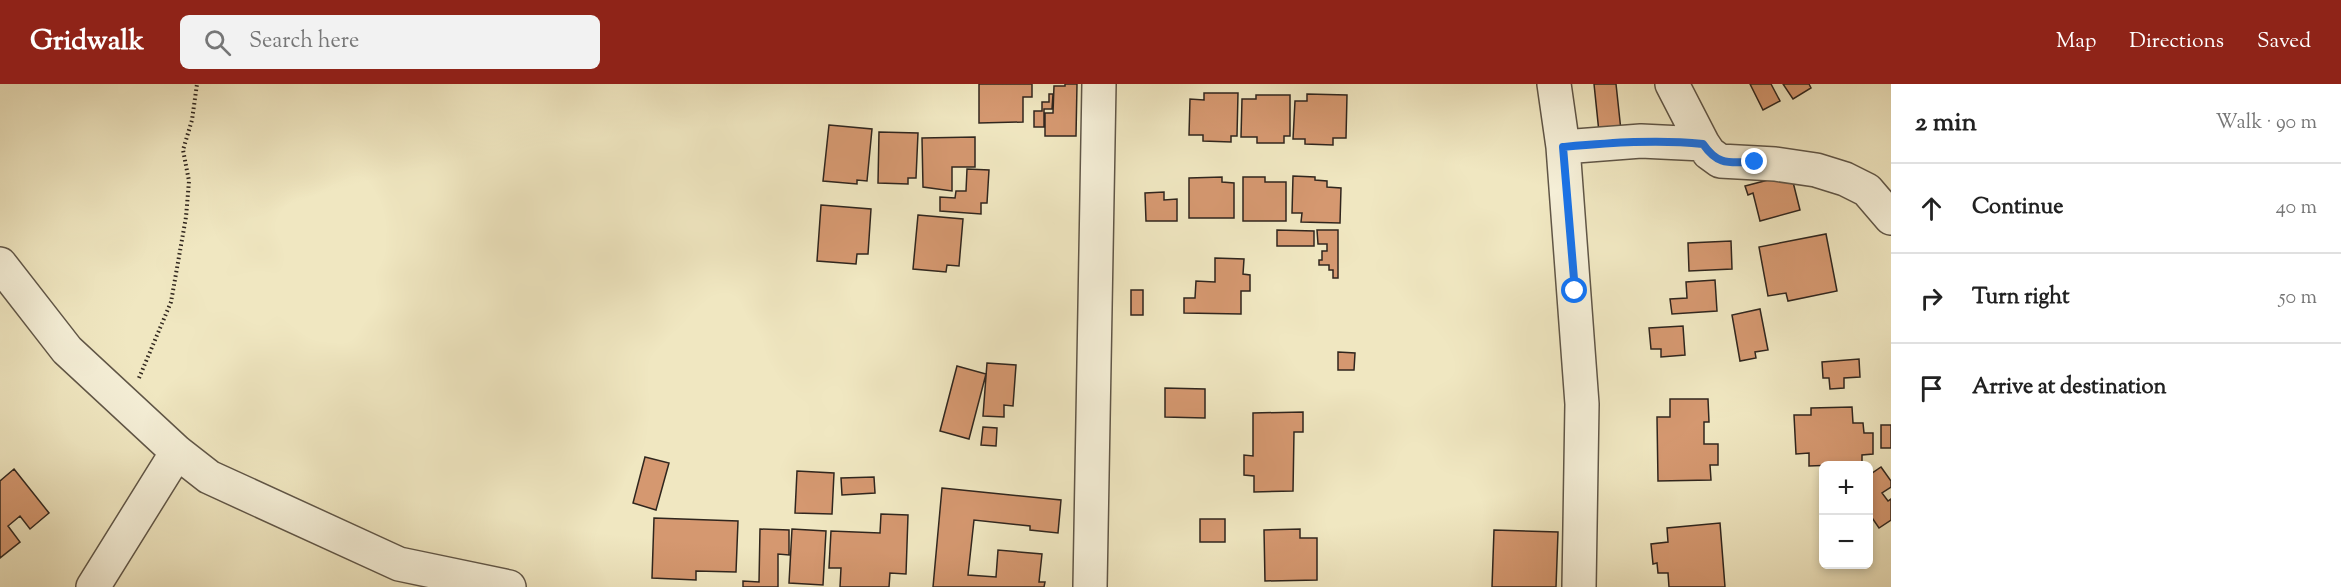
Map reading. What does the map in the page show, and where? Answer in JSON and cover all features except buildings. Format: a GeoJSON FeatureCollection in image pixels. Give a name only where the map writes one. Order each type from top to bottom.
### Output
{"type":"FeatureCollection","features":[{"type":"Feature","properties":{"kind":"street"},"geometry":{"type":"LineString","coordinates":[[1090,587],[1099,84]]}},
{"type":"Feature","properties":{"kind":"street"},"geometry":{"type":"LineString","coordinates":[[1554,84],[1563,147],[1582,405],[1579,587]]}},
{"type":"Feature","properties":{"kind":"street"},"geometry":{"type":"LineString","coordinates":[[1672,84],[1703,144],[1709,153],[1720,161],[1775,164],[1816,170],[1845,178],[1867,190],[1891,218]]}},
{"type":"Feature","properties":{"kind":"street"},"geometry":{"type":"LineString","coordinates":[[1563,147],[1641,141],[1703,144]]}},
{"type":"Feature","properties":{"kind":"street"},"geometry":{"type":"LineString","coordinates":[[0,264],[67,350],[177,452],[209,477],[399,564],[509,587]]}},
{"type":"Feature","properties":{"kind":"street"},"geometry":{"type":"LineString","coordinates":[[93,587],[177,452]]}},
{"type":"Feature","properties":{"kind":"path"},"geometry":{"type":"LineString","coordinates":[[126,406],[171,302],[189,181],[183,150],[192,120],[196,84]]}},
{"type":"Feature","properties":{"kind":"route"},"geometry":{"type":"LineString","coordinates":[[1575,291],[1563,147],[1641,141],[1675,141],[1703,144],[1709,153],[1727,163],[1755,162]]}}]}
